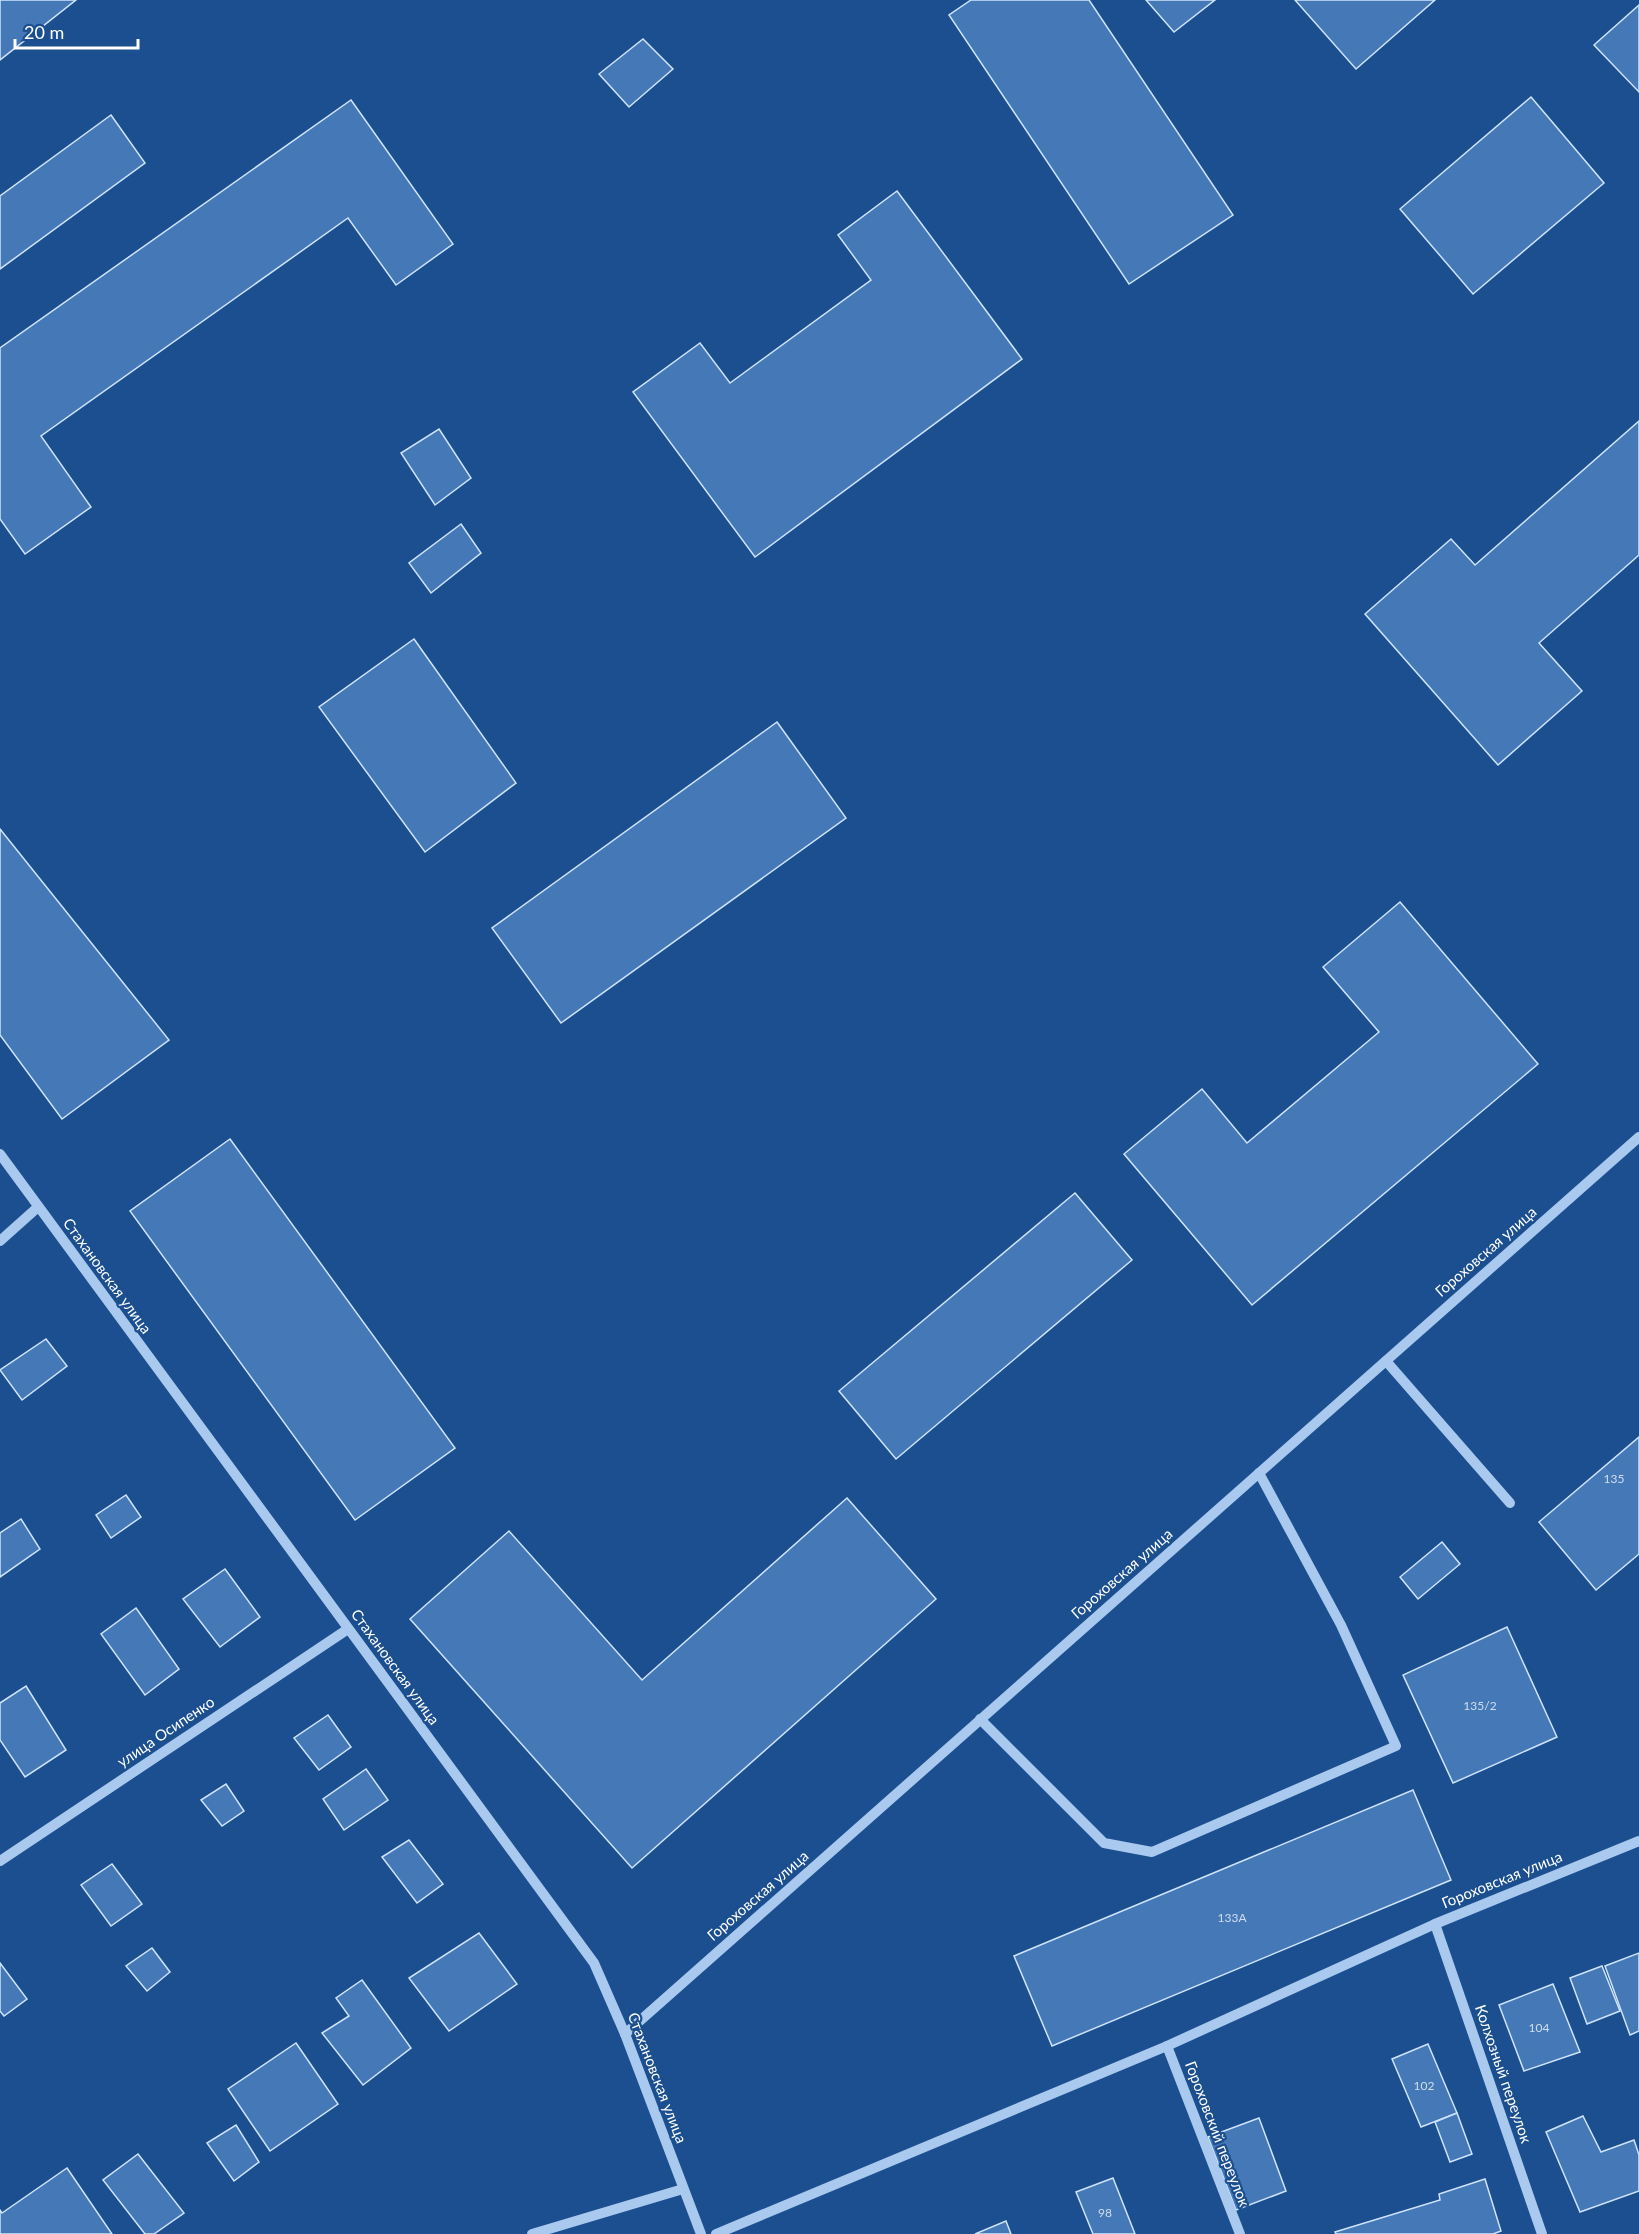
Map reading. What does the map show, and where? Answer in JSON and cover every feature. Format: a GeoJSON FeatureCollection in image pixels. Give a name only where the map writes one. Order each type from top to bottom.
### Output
{"type":"FeatureCollection","features":[{"type":"Feature","properties":{"kind":"street","name":"Гороховская улица"},"geometry":{"type":"LineString","coordinates":[[624,2034],[1639,1137]]}},
{"type":"Feature","properties":{"kind":"street","name":"Стахановская улица"},"geometry":{"type":"LineString","coordinates":[[0,1154],[594,1963],[624,2034],[700,2234]]}},
{"type":"Feature","properties":{"kind":"street"},"geometry":{"type":"LineString","coordinates":[[0,1241],[38,1207]]}},
{"type":"Feature","properties":{"kind":"street"},"geometry":{"type":"LineString","coordinates":[[1386,1361],[1510,1503]]}},
{"type":"Feature","properties":{"kind":"street"},"geometry":{"type":"LineString","coordinates":[[980,1719],[1104,1843],[1152,1852],[1396,1746],[1341,1625],[1259,1473]]}},
{"type":"Feature","properties":{"kind":"street","name":"улица Осипенко"},"geometry":{"type":"LineString","coordinates":[[0,1861],[348,1629]]}},
{"type":"Feature","properties":{"kind":"street","name":"Гороховская улица"},"geometry":{"type":"LineString","coordinates":[[716,2234],[1167,2046],[1435,1924],[1639,1841]]}},
{"type":"Feature","properties":{"kind":"street","name":"Колхозный переулок"},"geometry":{"type":"LineString","coordinates":[[1435,1924],[1542,2234]]}},
{"type":"Feature","properties":{"kind":"street","name":"Гороховский переулок"},"geometry":{"type":"LineString","coordinates":[[1167,2046],[1240,2234]]}},
{"type":"Feature","properties":{"kind":"street"},"geometry":{"type":"LineString","coordinates":[[532,2234],[683,2189]]}},
{"type":"Feature","properties":{"kind":"building"},"geometry":{"type":"Polygon","coordinates":[[[0,0],[76,0],[0,60],[0,0]]]}},
{"type":"Feature","properties":{"kind":"building"},"geometry":{"type":"Polygon","coordinates":[[[971,0],[1089,0],[1233,215],[1129,284],[949,15],[971,0]]]}},
{"type":"Feature","properties":{"kind":"building"},"geometry":{"type":"Polygon","coordinates":[[[1146,0],[1215,0],[1174,32],[1146,0]]]}},
{"type":"Feature","properties":{"kind":"building"},"geometry":{"type":"Polygon","coordinates":[[[1295,0],[1435,0],[1356,69],[1295,0]]]}},
{"type":"Feature","properties":{"kind":"building"},"geometry":{"type":"Polygon","coordinates":[[[1639,5],[1639,92],[1594,45],[1639,5]]]}},
{"type":"Feature","properties":{"kind":"building"},"geometry":{"type":"Polygon","coordinates":[[[643,39],[673,69],[629,107],[599,74],[643,39]]]}},
{"type":"Feature","properties":{"kind":"building"},"geometry":{"type":"Polygon","coordinates":[[[1531,97],[1604,183],[1473,294],[1400,209],[1531,97]]]}},
{"type":"Feature","properties":{"kind":"building"},"geometry":{"type":"Polygon","coordinates":[[[351,100],[453,244],[396,285],[348,218],[41,436],[91,507],[25,554],[0,519],[0,348],[351,100]]]}},
{"type":"Feature","properties":{"kind":"building"},"geometry":{"type":"Polygon","coordinates":[[[111,115],[145,163],[0,269],[0,196],[111,115]]]}},
{"type":"Feature","properties":{"kind":"building"},"geometry":{"type":"Polygon","coordinates":[[[897,191],[1022,359],[755,557],[633,392],[700,343],[730,383],[871,280],[838,235],[897,191]]]}},
{"type":"Feature","properties":{"kind":"building"},"geometry":{"type":"Polygon","coordinates":[[[1639,421],[1639,555],[1539,643],[1582,691],[1498,765],[1365,614],[1451,539],[1475,565],[1639,421]]]}},
{"type":"Feature","properties":{"kind":"building"},"geometry":{"type":"Polygon","coordinates":[[[439,429],[471,478],[435,505],[401,453],[439,429]]]}},
{"type":"Feature","properties":{"kind":"building"},"geometry":{"type":"Polygon","coordinates":[[[461,524],[481,553],[431,593],[409,563],[461,524]]]}},
{"type":"Feature","properties":{"kind":"building"},"geometry":{"type":"Polygon","coordinates":[[[414,639],[516,783],[425,852],[319,707],[414,639]]]}},
{"type":"Feature","properties":{"kind":"building"},"geometry":{"type":"Polygon","coordinates":[[[777,722],[846,818],[561,1023],[492,928],[777,722]]]}},
{"type":"Feature","properties":{"kind":"building"},"geometry":{"type":"Polygon","coordinates":[[[0,829],[169,1040],[62,1119],[0,1035],[0,829]]]}},
{"type":"Feature","properties":{"kind":"building"},"geometry":{"type":"Polygon","coordinates":[[[1400,902],[1538,1064],[1252,1305],[1124,1154],[1202,1089],[1247,1143],[1379,1032],[1323,967],[1400,902]]]}},
{"type":"Feature","properties":{"kind":"building"},"geometry":{"type":"Polygon","coordinates":[[[230,1139],[455,1448],[355,1520],[130,1211],[230,1139]]]}},
{"type":"Feature","properties":{"kind":"building"},"geometry":{"type":"Polygon","coordinates":[[[1075,1193],[1132,1260],[896,1459],[839,1391],[1075,1193]]]}},
{"type":"Feature","properties":{"kind":"building"},"geometry":{"type":"Polygon","coordinates":[[[46,1339],[67,1366],[22,1400],[0,1370],[46,1339]]]}},
{"type":"Feature","properties":{"kind":"building"},"geometry":{"type":"Polygon","coordinates":[[[1639,1437],[1639,1554],[1596,1590],[1539,1522],[1639,1437]]]}},
{"type":"Feature","properties":{"kind":"building"},"geometry":{"type":"Polygon","coordinates":[[[126,1495],[141,1517],[111,1538],[96,1515],[126,1495]]]}},
{"type":"Feature","properties":{"kind":"building"},"geometry":{"type":"Polygon","coordinates":[[[847,1498],[936,1599],[632,1868],[410,1619],[509,1531],[642,1680],[847,1498]]]}},
{"type":"Feature","properties":{"kind":"building"},"geometry":{"type":"Polygon","coordinates":[[[21,1519],[40,1549],[0,1577],[0,1533],[21,1519]]]}},
{"type":"Feature","properties":{"kind":"building"},"geometry":{"type":"Polygon","coordinates":[[[1442,1542],[1460,1564],[1418,1599],[1400,1577],[1442,1542]]]}},
{"type":"Feature","properties":{"kind":"building"},"geometry":{"type":"Polygon","coordinates":[[[225,1569],[260,1617],[220,1647],[183,1599],[225,1569]]]}},
{"type":"Feature","properties":{"kind":"building"},"geometry":{"type":"Polygon","coordinates":[[[136,1608],[179,1669],[145,1695],[101,1634],[136,1608]]]}},
{"type":"Feature","properties":{"kind":"building"},"geometry":{"type":"Polygon","coordinates":[[[1507,1627],[1557,1737],[1453,1783],[1403,1675],[1507,1627]]]}},
{"type":"Feature","properties":{"kind":"building"},"geometry":{"type":"Polygon","coordinates":[[[26,1686],[66,1750],[25,1777],[0,1740],[0,1703],[26,1686]]]}},
{"type":"Feature","properties":{"kind":"building"},"geometry":{"type":"Polygon","coordinates":[[[328,1715],[351,1747],[319,1770],[294,1738],[328,1715]]]}},
{"type":"Feature","properties":{"kind":"building"},"geometry":{"type":"Polygon","coordinates":[[[366,1769],[388,1800],[344,1830],[323,1799],[366,1769]]]}},
{"type":"Feature","properties":{"kind":"building"},"geometry":{"type":"Polygon","coordinates":[[[226,1784],[244,1811],[222,1826],[201,1800],[226,1784]]]}},
{"type":"Feature","properties":{"kind":"building"},"geometry":{"type":"Polygon","coordinates":[[[1413,1790],[1451,1880],[1052,2046],[1014,1956],[1413,1790]]]}},
{"type":"Feature","properties":{"kind":"building"},"geometry":{"type":"Polygon","coordinates":[[[409,1840],[443,1884],[417,1903],[382,1857],[409,1840]]]}},
{"type":"Feature","properties":{"kind":"building"},"geometry":{"type":"Polygon","coordinates":[[[112,1864],[142,1904],[111,1926],[81,1885],[112,1864]]]}},
{"type":"Feature","properties":{"kind":"building"},"geometry":{"type":"Polygon","coordinates":[[[479,1933],[517,1984],[449,2031],[409,1978],[479,1933]]]}},
{"type":"Feature","properties":{"kind":"building"},"geometry":{"type":"Polygon","coordinates":[[[152,1948],[170,1972],[147,1991],[126,1966],[152,1948]]]}},
{"type":"Feature","properties":{"kind":"building"},"geometry":{"type":"Polygon","coordinates":[[[1639,1953],[1639,2031],[1630,2035],[1605,1966],[1639,1953]]]}},
{"type":"Feature","properties":{"kind":"building"},"geometry":{"type":"Polygon","coordinates":[[[0,1963],[27,1999],[4,2016],[0,2011],[0,1963]]]}},
{"type":"Feature","properties":{"kind":"building"},"geometry":{"type":"Polygon","coordinates":[[[1602,1966],[1620,2011],[1587,2024],[1570,1978],[1602,1966]]]}},
{"type":"Feature","properties":{"kind":"building"},"geometry":{"type":"Polygon","coordinates":[[[362,1980],[411,2048],[363,2085],[322,2033],[349,2016],[336,1998],[362,1980]]]}},
{"type":"Feature","properties":{"kind":"building"},"geometry":{"type":"Polygon","coordinates":[[[1553,1984],[1580,2052],[1524,2071],[1499,2005],[1553,1984]]]}},
{"type":"Feature","properties":{"kind":"building"},"geometry":{"type":"Polygon","coordinates":[[[296,2043],[338,2104],[270,2151],[228,2089],[296,2043]]]}},
{"type":"Feature","properties":{"kind":"building"},"geometry":{"type":"Polygon","coordinates":[[[1428,2044],[1457,2113],[1421,2127],[1392,2059],[1428,2044]]]}},
{"type":"Feature","properties":{"kind":"building"},"geometry":{"type":"Polygon","coordinates":[[[1457,2113],[1472,2154],[1450,2162],[1435,2122],[1457,2113]]]}},
{"type":"Feature","properties":{"kind":"building"},"geometry":{"type":"Polygon","coordinates":[[[1583,2116],[1601,2152],[1634,2140],[1639,2155],[1639,2191],[1580,2212],[1546,2132],[1583,2116]]]}},
{"type":"Feature","properties":{"kind":"building"},"geometry":{"type":"Polygon","coordinates":[[[1259,2118],[1286,2191],[1236,2210],[1208,2137],[1259,2118]]]}},
{"type":"Feature","properties":{"kind":"building"},"geometry":{"type":"Polygon","coordinates":[[[236,2125],[259,2162],[234,2181],[207,2143],[236,2125]]]}},
{"type":"Feature","properties":{"kind":"building"},"geometry":{"type":"Polygon","coordinates":[[[138,2154],[184,2213],[154,2234],[145,2234],[103,2180],[138,2154]]]}},
{"type":"Feature","properties":{"kind":"building"},"geometry":{"type":"Polygon","coordinates":[[[67,2168],[112,2234],[0,2234],[0,2210],[2,2213],[67,2168]]]}},
{"type":"Feature","properties":{"kind":"building"},"geometry":{"type":"Polygon","coordinates":[[[1113,2178],[1135,2234],[1093,2234],[1076,2192],[1113,2178]]]}},
{"type":"Feature","properties":{"kind":"building"},"geometry":{"type":"Polygon","coordinates":[[[1485,2179],[1501,2231],[1493,2234],[1336,2234],[1335,2232],[1440,2200],[1439,2194],[1485,2179]]]}},
{"type":"Feature","properties":{"kind":"building"},"geometry":{"type":"Polygon","coordinates":[[[1006,2221],[1011,2234],[975,2234],[1006,2221]]]}}]}
